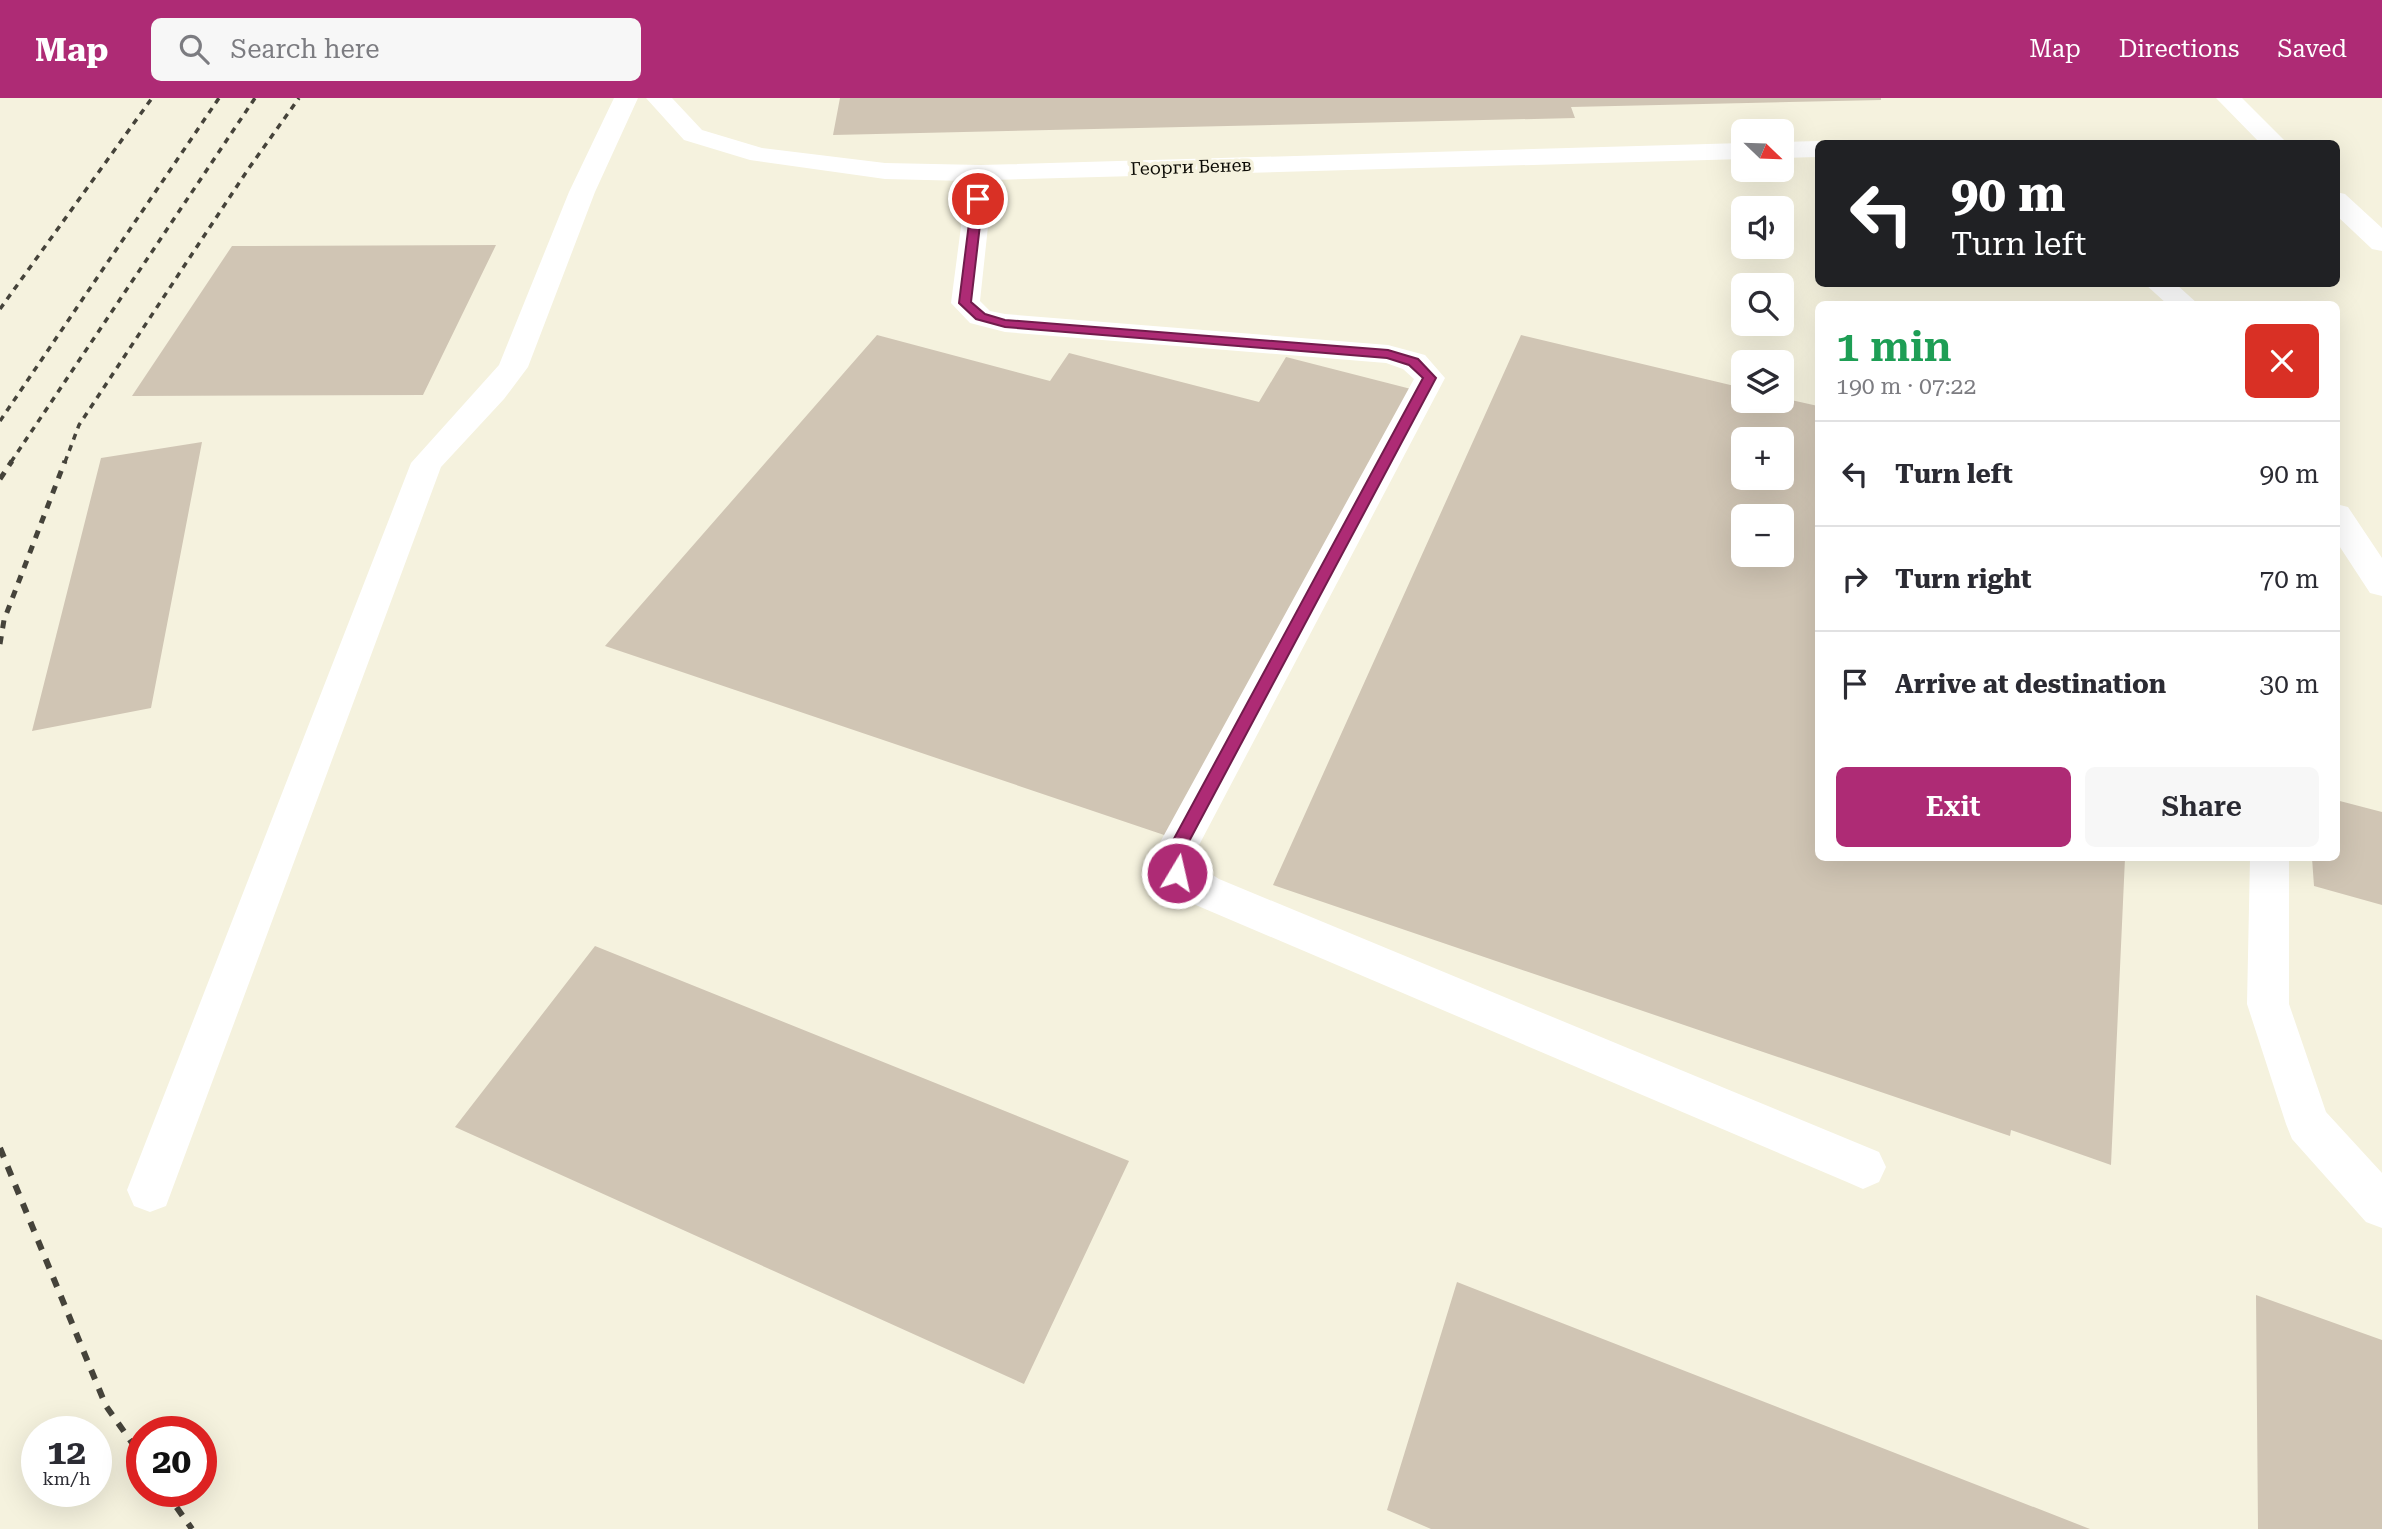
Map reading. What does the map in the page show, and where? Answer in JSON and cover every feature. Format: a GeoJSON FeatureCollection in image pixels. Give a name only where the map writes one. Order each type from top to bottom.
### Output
{"type":"FeatureCollection","features":[{"type":"Feature","properties":{"kind":"street"},"geometry":{"type":"LineString","coordinates":[[150,1190],[427,463],[459,426],[495,393],[513,368],[582,191],[626,98]]}},
{"type":"Feature","properties":{"kind":"street","name":"Георги Бенев"},"geometry":{"type":"LineString","coordinates":[[659,98],[693,135],[759,155],[885,172],[981,173],[1731,151]]}},
{"type":"Feature","properties":{"kind":"street"},"geometry":{"type":"LineString","coordinates":[[2228,98],[2272,140]]}},
{"type":"Feature","properties":{"kind":"street"},"geometry":{"type":"LineString","coordinates":[[1794,150],[1815,149]]}},
{"type":"Feature","properties":{"kind":"street"},"geometry":{"type":"LineString","coordinates":[[981,173],[965,303],[980,317],[1005,323],[1388,354],[1414,362],[1430,378],[1178,846],[1177,873],[1205,891],[1863,1167]]}},
{"type":"Feature","properties":{"kind":"street"},"geometry":{"type":"LineString","coordinates":[[2340,204],[2373,240]]}},
{"type":"Feature","properties":{"kind":"street"},"geometry":{"type":"LineString","coordinates":[[2163,287],[2180,301]]}},
{"type":"Feature","properties":{"kind":"street"},"geometry":{"type":"LineString","coordinates":[[2340,521],[2382,584]]}},
{"type":"Feature","properties":{"kind":"street"},"geometry":{"type":"LineString","coordinates":[[2269,861],[2268,1004],[2308,1124],[2382,1206]]}},
{"type":"Feature","properties":{"kind":"building"},"geometry":{"type":"Polygon","coordinates":[[[840,98],[1881,100],[1571,107],[1575,118],[833,135],[840,98]]]}},
{"type":"Feature","properties":{"kind":"building"},"geometry":{"type":"Polygon","coordinates":[[[496,245],[423,395],[132,396],[232,246],[496,245]]]}},
{"type":"Feature","properties":{"kind":"building"},"geometry":{"type":"Polygon","coordinates":[[[877,335],[1050,381],[1069,353],[1259,402],[1286,357],[1411,389],[1176,839],[605,646],[877,335]]]}},
{"type":"Feature","properties":{"kind":"building"},"geometry":{"type":"Polygon","coordinates":[[[1521,335],[1731,385],[1731,413],[1794,413],[1794,401],[1815,405],[1815,861],[2125,861],[2111,1165],[2011,1130],[2010,1136],[1273,885],[1521,335]]]}},
{"type":"Feature","properties":{"kind":"building"},"geometry":{"type":"Polygon","coordinates":[[[202,442],[151,708],[32,731],[101,458],[202,442]]]}},
{"type":"Feature","properties":{"kind":"building"},"geometry":{"type":"Polygon","coordinates":[[[2340,801],[2382,812],[2382,905],[2314,886],[2312,861],[2340,861],[2340,801]]]}},
{"type":"Feature","properties":{"kind":"building"},"geometry":{"type":"Polygon","coordinates":[[[595,946],[1129,1161],[1024,1384],[455,1127],[595,946]]]}},
{"type":"Feature","properties":{"kind":"building"},"geometry":{"type":"Polygon","coordinates":[[[1457,1282],[2090,1529],[1431,1529],[1387,1510],[1457,1282]]]}},
{"type":"Feature","properties":{"kind":"building"},"geometry":{"type":"Polygon","coordinates":[[[2256,1295],[2382,1340],[2382,1529],[2258,1529],[2256,1295]]]}},
{"type":"Feature","properties":{"kind":"railway"},"geometry":{"type":"LineString","coordinates":[[0,309],[152,98]]}},
{"type":"Feature","properties":{"kind":"railway"},"geometry":{"type":"LineString","coordinates":[[0,421],[219,98]]}},
{"type":"Feature","properties":{"kind":"railway"},"geometry":{"type":"LineString","coordinates":[[11,462],[255,98]]}},
{"type":"Feature","properties":{"kind":"railway"},"geometry":{"type":"LineString","coordinates":[[65,462],[79,425],[249,168],[299,98]]}},
{"type":"Feature","properties":{"kind":"railway"},"geometry":{"type":"LineString","coordinates":[[0,479],[12,461]]}},
{"type":"Feature","properties":{"kind":"railway"},"geometry":{"type":"LineString","coordinates":[[0,644],[4,620],[65,461]]}},
{"type":"Feature","properties":{"kind":"railway"},"geometry":{"type":"LineString","coordinates":[[0,1148],[106,1406],[126,1434]]}},
{"type":"Feature","properties":{"kind":"railway"},"geometry":{"type":"LineString","coordinates":[[176,1507],[192,1529]]}},
{"type":"Feature","properties":{"kind":"route"},"geometry":{"type":"LineString","coordinates":[[978,199],[965,303],[980,317],[1005,323],[1388,354],[1414,362],[1430,378],[1178,846],[1177,873]]}}]}
